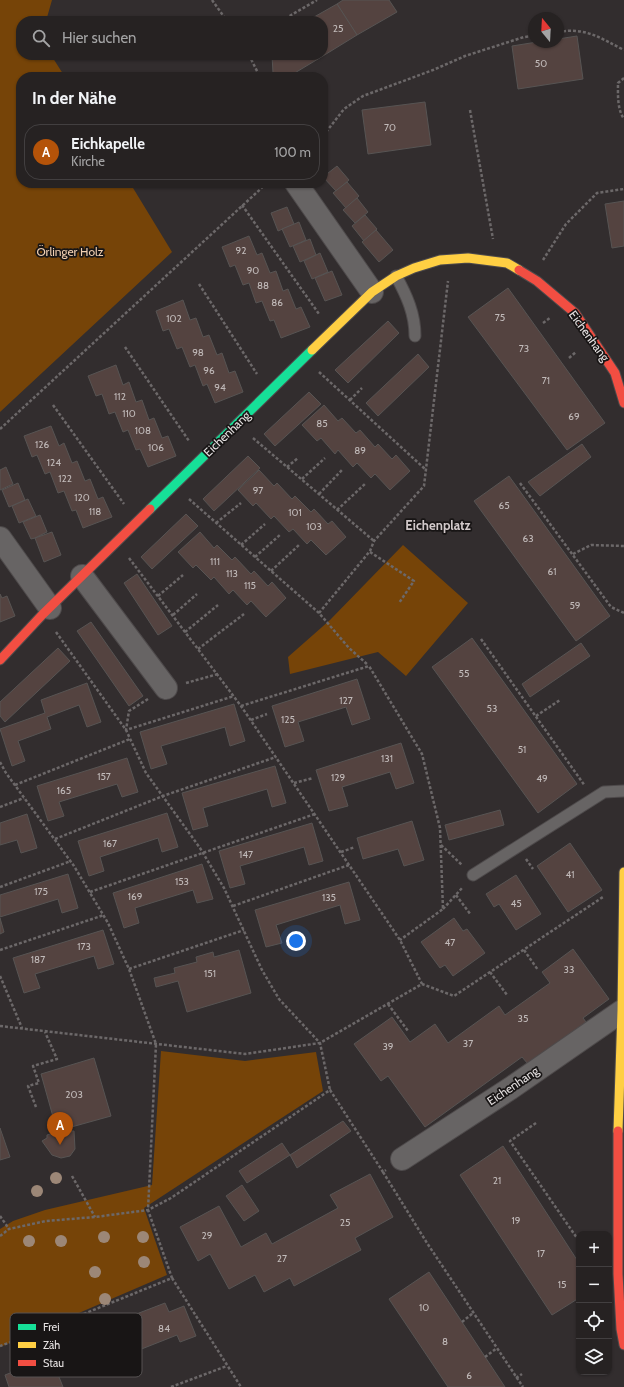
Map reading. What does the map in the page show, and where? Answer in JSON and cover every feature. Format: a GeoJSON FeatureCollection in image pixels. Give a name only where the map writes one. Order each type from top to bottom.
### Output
{"type":"FeatureCollection","features":[{"type":"Feature","properties":{"kind":"street"},"geometry":{"type":"LineString","coordinates":[[299,188],[372,292]]}},
{"type":"Feature","properties":{"kind":"street","name":"Eichenhang"},"geometry":{"type":"LineString","coordinates":[[0,660],[46,611],[372,292],[396,276],[414,268],[440,260],[468,258],[507,263],[537,281],[575,313],[615,373],[623,393]]}},
{"type":"Feature","properties":{"kind":"street"},"geometry":{"type":"LineString","coordinates":[[0,538],[46,611]]}},
{"type":"Feature","properties":{"kind":"street"},"geometry":{"type":"LineString","coordinates":[[82,576],[166,688]]}},
{"type":"Feature","properties":{"kind":"street"},"geometry":{"type":"LineString","coordinates":[[624,872],[622,1011],[618,1109],[618,1274],[621,1328],[624,1345]]}},
{"type":"Feature","properties":{"kind":"street","name":"Eichenhang"},"geometry":{"type":"LineString","coordinates":[[402,1159],[511,1088],[622,1011]]}},
{"type":"Feature","properties":{"kind":"lane"},"geometry":{"type":"LineString","coordinates":[[396,276],[410,303],[415,324],[415,336]]}},
{"type":"Feature","properties":{"kind":"lane"},"geometry":{"type":"LineString","coordinates":[[473,875],[604,792],[624,791]]}},
{"type":"Feature","properties":{"kind":"path"},"geometry":{"type":"LineString","coordinates":[[212,0],[223,16]]}},
{"type":"Feature","properties":{"kind":"path"},"geometry":{"type":"LineString","coordinates":[[290,16],[317,0]]}},
{"type":"Feature","properties":{"kind":"path"},"geometry":{"type":"LineString","coordinates":[[564,31],[571,30],[592,34],[624,50]]}},
{"type":"Feature","properties":{"kind":"path"},"geometry":{"type":"LineString","coordinates":[[328,130],[344,109],[363,96],[433,70],[465,56],[528,37]]}},
{"type":"Feature","properties":{"kind":"path"},"geometry":{"type":"LineString","coordinates":[[252,60],[258,72]]}},
{"type":"Feature","properties":{"kind":"path"},"geometry":{"type":"LineString","coordinates":[[624,78],[618,83],[618,99],[621,115],[624,119]]}},
{"type":"Feature","properties":{"kind":"path"},"geometry":{"type":"LineString","coordinates":[[470,110],[498,262]]}},
{"type":"Feature","properties":{"kind":"path"},"geometry":{"type":"LineString","coordinates":[[0,429],[261,188]]}},
{"type":"Feature","properties":{"kind":"path"},"geometry":{"type":"LineString","coordinates":[[532,278],[566,224],[597,193],[624,189]]}},
{"type":"Feature","properties":{"kind":"path"},"geometry":{"type":"LineString","coordinates":[[242,205],[331,332]]}},
{"type":"Feature","properties":{"kind":"path"},"geometry":{"type":"LineString","coordinates":[[319,613],[370,552],[374,541],[424,486],[450,259]]}},
{"type":"Feature","properties":{"kind":"path"},"geometry":{"type":"LineString","coordinates":[[199,284],[269,392]]}},
{"type":"Feature","properties":{"kind":"path"},"geometry":{"type":"LineString","coordinates":[[125,347],[201,458]]}},
{"type":"Feature","properties":{"kind":"path"},"geometry":{"type":"LineString","coordinates":[[304,358],[425,469]]}},
{"type":"Feature","properties":{"kind":"path"},"geometry":{"type":"LineString","coordinates":[[350,400],[362,388]]}},
{"type":"Feature","properties":{"kind":"path"},"geometry":{"type":"LineString","coordinates":[[53,405],[137,522]]}},
{"type":"Feature","properties":{"kind":"path"},"geometry":{"type":"LineString","coordinates":[[236,424],[374,541]]}},
{"type":"Feature","properties":{"kind":"path"},"geometry":{"type":"LineString","coordinates":[[287,467],[298,458]]}},
{"type":"Feature","properties":{"kind":"path"},"geometry":{"type":"LineString","coordinates":[[302,479],[326,458]]}},
{"type":"Feature","properties":{"kind":"path"},"geometry":{"type":"LineString","coordinates":[[319,494],[342,470]]}},
{"type":"Feature","properties":{"kind":"path"},"geometry":{"type":"LineString","coordinates":[[337,510],[366,483]]}},
{"type":"Feature","properties":{"kind":"path"},"geometry":{"type":"LineString","coordinates":[[520,483],[611,607],[624,613]]}},
{"type":"Feature","properties":{"kind":"path"},"geometry":{"type":"LineString","coordinates":[[174,486],[319,613],[349,648],[369,666],[422,754],[440,828],[443,909]]}},
{"type":"Feature","properties":{"kind":"path"},"geometry":{"type":"LineString","coordinates":[[216,523],[241,503]]}},
{"type":"Feature","properties":{"kind":"path"},"geometry":{"type":"LineString","coordinates":[[241,545],[265,524]]}},
{"type":"Feature","properties":{"kind":"path"},"geometry":{"type":"LineString","coordinates":[[255,557],[281,534]]}},
{"type":"Feature","properties":{"kind":"path"},"geometry":{"type":"LineString","coordinates":[[116,542],[218,674],[251,720],[400,940],[422,984],[454,996],[604,896],[623,896]]}},
{"type":"Feature","properties":{"kind":"path"},"geometry":{"type":"LineString","coordinates":[[271,571],[299,545]]}},
{"type":"Feature","properties":{"kind":"path"},"geometry":{"type":"LineString","coordinates":[[573,554],[591,545],[624,546]]}},
{"type":"Feature","properties":{"kind":"path"},"geometry":{"type":"LineString","coordinates":[[370,552],[414,581],[399,604]]}},
{"type":"Feature","properties":{"kind":"path"},"geometry":{"type":"LineString","coordinates":[[158,596],[182,575]]}},
{"type":"Feature","properties":{"kind":"path"},"geometry":{"type":"LineString","coordinates":[[173,615],[197,594]]}},
{"type":"Feature","properties":{"kind":"path"},"geometry":{"type":"LineString","coordinates":[[185,632],[218,605]]}},
{"type":"Feature","properties":{"kind":"path"},"geometry":{"type":"LineString","coordinates":[[46,611],[126,730],[146,773],[203,853],[224,888],[262,970],[279,999],[320,1043],[330,1090],[427,1243],[522,1387]]}},
{"type":"Feature","properties":{"kind":"path"},"geometry":{"type":"LineString","coordinates":[[198,649],[244,614]]}},
{"type":"Feature","properties":{"kind":"path"},"geometry":{"type":"LineString","coordinates":[[481,639],[594,798]]}},
{"type":"Feature","properties":{"kind":"path"},"geometry":{"type":"LineString","coordinates":[[241,706],[369,666]]}},
{"type":"Feature","properties":{"kind":"path"},"geometry":{"type":"LineString","coordinates":[[126,730],[129,710],[166,688],[218,674]]}},
{"type":"Feature","properties":{"kind":"path"},"geometry":{"type":"LineString","coordinates":[[126,730],[234,696]]}},
{"type":"Feature","properties":{"kind":"path"},"geometry":{"type":"LineString","coordinates":[[536,716],[560,700]]}},
{"type":"Feature","properties":{"kind":"path"},"geometry":{"type":"LineString","coordinates":[[251,720],[267,714]]}},
{"type":"Feature","properties":{"kind":"path"},"geometry":{"type":"LineString","coordinates":[[15,785],[130,739]]}},
{"type":"Feature","properties":{"kind":"path"},"geometry":{"type":"LineString","coordinates":[[55,840],[163,796],[276,757]]}},
{"type":"Feature","properties":{"kind":"path"},"geometry":{"type":"LineString","coordinates":[[0,762],[24,798],[71,861],[108,923],[128,969],[156,1044],[148,1210],[172,1278],[241,1387]]}},
{"type":"Feature","properties":{"kind":"path"},"geometry":{"type":"LineString","coordinates":[[294,783],[313,778]]}},
{"type":"Feature","properties":{"kind":"path"},"geometry":{"type":"LineString","coordinates":[[0,807],[24,798]]}},
{"type":"Feature","properties":{"kind":"path"},"geometry":{"type":"LineString","coordinates":[[90,892],[315,814]]}},
{"type":"Feature","properties":{"kind":"path"},"geometry":{"type":"LineString","coordinates":[[400,940],[443,909],[473,875],[441,845]]}},
{"type":"Feature","properties":{"kind":"path"},"geometry":{"type":"LineString","coordinates":[[341,852],[355,847]]}},
{"type":"Feature","properties":{"kind":"path"},"geometry":{"type":"LineString","coordinates":[[0,887],[71,861]]}},
{"type":"Feature","properties":{"kind":"path"},"geometry":{"type":"LineString","coordinates":[[233,906],[349,865]]}},
{"type":"Feature","properties":{"kind":"path"},"geometry":{"type":"LineString","coordinates":[[456,895],[471,915]]}},
{"type":"Feature","properties":{"kind":"path"},"geometry":{"type":"LineString","coordinates":[[0,950],[104,916]]}},
{"type":"Feature","properties":{"kind":"path"},"geometry":{"type":"LineString","coordinates":[[128,969],[244,930]]}},
{"type":"Feature","properties":{"kind":"path"},"geometry":{"type":"LineString","coordinates":[[524,950],[538,970]]}},
{"type":"Feature","properties":{"kind":"path"},"geometry":{"type":"LineString","coordinates":[[490,972],[507,995]]}},
{"type":"Feature","properties":{"kind":"path"},"geometry":{"type":"LineString","coordinates":[[0,976],[22,1028]]}},
{"type":"Feature","properties":{"kind":"path"},"geometry":{"type":"LineString","coordinates":[[0,1026],[245,1054],[320,1043],[422,984]]}},
{"type":"Feature","properties":{"kind":"path"},"geometry":{"type":"LineString","coordinates":[[388,1004],[408,1031]]}},
{"type":"Feature","properties":{"kind":"path"},"geometry":{"type":"LineString","coordinates":[[36,1107],[28,1086],[39,1083],[33,1066],[57,1059],[45,1031]]}},
{"type":"Feature","properties":{"kind":"path"},"geometry":{"type":"LineString","coordinates":[[0,1236],[9,1229],[46,1221],[95,1217],[148,1210],[171,1198],[330,1090]]}},
{"type":"Feature","properties":{"kind":"path"},"geometry":{"type":"LineString","coordinates":[[536,1123],[510,1142],[576,1237]]}},
{"type":"Feature","properties":{"kind":"path"},"geometry":{"type":"LineString","coordinates":[[383,1172],[402,1159]]}},
{"type":"Feature","properties":{"kind":"path"},"geometry":{"type":"LineString","coordinates":[[72,1176],[95,1217]]}},
{"type":"Feature","properties":{"kind":"path"},"geometry":{"type":"LineString","coordinates":[[0,1216],[9,1229]]}},
{"type":"Feature","properties":{"kind":"path"},"geometry":{"type":"LineString","coordinates":[[86,1313],[172,1278]]}},
{"type":"Feature","properties":{"kind":"path"},"geometry":{"type":"LineString","coordinates":[[462,1322],[474,1313]]}},
{"type":"Feature","properties":{"kind":"path"},"geometry":{"type":"LineString","coordinates":[[0,1346],[10,1342]]}},
{"type":"Feature","properties":{"kind":"path"},"geometry":{"type":"LineString","coordinates":[[485,1357],[497,1348]]}},
{"type":"Feature","properties":{"kind":"path"},"geometry":{"type":"LineString","coordinates":[[171,1387],[227,1366]]}},
{"type":"Feature","properties":{"kind":"path"},"geometry":{"type":"LineString","coordinates":[[516,1378],[522,1374]]}},
{"type":"Feature","properties":{"kind":"green space","name":"Örlinger Holz"},"geometry":{"type":"Polygon","coordinates":[[[0,0],[52,0],[47,16],[16,16],[16,60],[54,60],[62,72],[16,72],[16,188],[133,188],[172,252],[0,412],[0,0]]]}},
{"type":"Feature","properties":{"kind":"green space"},"geometry":{"type":"Polygon","coordinates":[[[403,545],[468,603],[406,676],[378,652],[290,674],[288,657],[330,620],[403,545]]]}},
{"type":"Feature","properties":{"kind":"green space"},"geometry":{"type":"Polygon","coordinates":[[[161,1051],[245,1061],[316,1052],[323,1091],[144,1208],[167,1275],[79,1313],[10,1313],[10,1343],[0,1347],[0,1229],[13,1221],[45,1210],[152,1185],[161,1051]]]}},
{"type":"Feature","properties":{"kind":"building"},"geometry":{"type":"Polygon","coordinates":[[[343,0],[389,0],[397,12],[357,35],[337,4],[343,0]]]}},
{"type":"Feature","properties":{"kind":"building"},"geometry":{"type":"Polygon","coordinates":[[[337,4],[357,35],[328,53],[328,16],[316,16],[337,4]]]}},
{"type":"Feature","properties":{"kind":"building"},"geometry":{"type":"Polygon","coordinates":[[[577,36],[583,79],[518,89],[512,46],[528,43],[528,48],[564,48],[564,38],[577,36]]]}},
{"type":"Feature","properties":{"kind":"building"},"geometry":{"type":"Polygon","coordinates":[[[272,60],[316,60],[296,72],[273,72],[272,60]]]}},
{"type":"Feature","properties":{"kind":"building"},"geometry":{"type":"Polygon","coordinates":[[[425,102],[431,145],[368,154],[362,110],[425,102]]]}},
{"type":"Feature","properties":{"kind":"building"},"geometry":{"type":"Polygon","coordinates":[[[337,166],[349,180],[336,191],[328,182],[328,173],[337,166]]]}},
{"type":"Feature","properties":{"kind":"building"},"geometry":{"type":"Polygon","coordinates":[[[347,182],[359,196],[346,208],[333,193],[347,182]]]}},
{"type":"Feature","properties":{"kind":"building"},"geometry":{"type":"Polygon","coordinates":[[[357,198],[368,212],[355,223],[343,210],[357,198]]]}},
{"type":"Feature","properties":{"kind":"building"},"geometry":{"type":"Polygon","coordinates":[[[624,201],[624,246],[612,248],[605,204],[624,201]]]}},
{"type":"Feature","properties":{"kind":"building"},"geometry":{"type":"Polygon","coordinates":[[[287,207],[294,224],[278,231],[271,213],[287,207]]]}},
{"type":"Feature","properties":{"kind":"building"},"geometry":{"type":"Polygon","coordinates":[[[365,215],[377,229],[364,241],[352,226],[365,215]]]}},
{"type":"Feature","properties":{"kind":"building"},"geometry":{"type":"Polygon","coordinates":[[[299,222],[306,240],[290,247],[282,229],[299,222]]]}},
{"type":"Feature","properties":{"kind":"building"},"geometry":{"type":"Polygon","coordinates":[[[376,230],[393,250],[379,262],[362,242],[376,230]]]}},
{"type":"Feature","properties":{"kind":"building"},"geometry":{"type":"Polygon","coordinates":[[[249,236],[257,255],[262,253],[270,273],[276,271],[283,291],[288,289],[296,309],[301,307],[310,327],[281,338],[274,320],[270,321],[262,301],[256,303],[249,283],[243,285],[235,265],[230,267],[222,247],[249,236]]]}},
{"type":"Feature","properties":{"kind":"building"},"geometry":{"type":"Polygon","coordinates":[[[310,239],[316,255],[300,262],[293,246],[310,239]]]}},
{"type":"Feature","properties":{"kind":"building"},"geometry":{"type":"Polygon","coordinates":[[[320,253],[328,272],[312,279],[304,261],[320,253]]]}},
{"type":"Feature","properties":{"kind":"building"},"geometry":{"type":"Polygon","coordinates":[[[332,271],[342,295],[325,301],[315,278],[332,271]]]}},
{"type":"Feature","properties":{"kind":"building"},"geometry":{"type":"Polygon","coordinates":[[[508,288],[605,423],[567,450],[468,317],[508,288]]]}},
{"type":"Feature","properties":{"kind":"building"},"geometry":{"type":"Polygon","coordinates":[[[183,300],[190,320],[196,318],[203,337],[209,335],[217,355],[222,353],[229,373],[235,371],[243,392],[215,403],[207,384],[203,386],[195,365],[190,367],[182,347],[177,349],[169,329],[163,331],[156,311],[183,300]]]}},
{"type":"Feature","properties":{"kind":"building"},"geometry":{"type":"Polygon","coordinates":[[[388,321],[399,333],[348,383],[335,370],[388,321]]]}},
{"type":"Feature","properties":{"kind":"building"},"geometry":{"type":"Polygon","coordinates":[[[418,354],[429,367],[378,416],[366,403],[418,354]]]}},
{"type":"Feature","properties":{"kind":"building"},"geometry":{"type":"Polygon","coordinates":[[[116,365],[123,385],[129,382],[136,402],[142,400],[149,420],[154,418],[162,438],[168,436],[176,456],[148,467],[140,449],[136,450],[128,430],[123,432],[115,412],[109,414],[102,394],[96,396],[88,376],[116,365]]]}},
{"type":"Feature","properties":{"kind":"building"},"geometry":{"type":"Polygon","coordinates":[[[309,392],[321,404],[275,446],[264,434],[309,392]]]}},
{"type":"Feature","properties":{"kind":"building"},"geometry":{"type":"Polygon","coordinates":[[[324,405],[338,421],[342,418],[356,433],[360,430],[375,447],[378,444],[392,459],[396,455],[410,471],[390,490],[375,474],[371,478],[357,463],[353,467],[338,450],[335,454],[321,438],[317,441],[302,425],[324,405]]]}},
{"type":"Feature","properties":{"kind":"building"},"geometry":{"type":"Polygon","coordinates":[[[51,426],[59,446],[64,443],[72,463],[77,461],[85,481],[90,479],[98,499],[103,497],[112,517],[83,528],[76,510],[72,511],[64,491],[58,493],[50,472],[45,474],[37,455],[32,457],[24,436],[51,426]]]}},
{"type":"Feature","properties":{"kind":"building"},"geometry":{"type":"Polygon","coordinates":[[[582,444],[591,457],[540,496],[528,482],[582,444]]]}},
{"type":"Feature","properties":{"kind":"building"},"geometry":{"type":"Polygon","coordinates":[[[248,456],[260,468],[214,511],[203,499],[248,456]]]}},
{"type":"Feature","properties":{"kind":"building"},"geometry":{"type":"Polygon","coordinates":[[[6,467],[13,484],[0,490],[0,470],[6,467]]]}},
{"type":"Feature","properties":{"kind":"building"},"geometry":{"type":"Polygon","coordinates":[[[259,470],[274,486],[277,483],[292,499],[295,496],[311,512],[314,509],[328,524],[332,521],[346,537],[326,555],[311,540],[307,544],[293,529],[289,532],[274,516],[271,519],[256,503],[253,506],[238,490],[259,470]]]}},
{"type":"Feature","properties":{"kind":"building"},"geometry":{"type":"Polygon","coordinates":[[[509,476],[610,616],[576,641],[474,501],[509,476]]]}},
{"type":"Feature","properties":{"kind":"building"},"geometry":{"type":"Polygon","coordinates":[[[18,483],[25,500],[9,507],[2,490],[18,483]]]}},
{"type":"Feature","properties":{"kind":"building"},"geometry":{"type":"Polygon","coordinates":[[[28,499],[36,516],[19,523],[12,506],[28,499]]]}},
{"type":"Feature","properties":{"kind":"building"},"geometry":{"type":"Polygon","coordinates":[[[186,514],[198,526],[152,569],[141,557],[186,514]]]}},
{"type":"Feature","properties":{"kind":"building"},"geometry":{"type":"Polygon","coordinates":[[[40,515],[47,532],[31,539],[23,522],[40,515]]]}},
{"type":"Feature","properties":{"kind":"building"},"geometry":{"type":"Polygon","coordinates":[[[52,532],[61,555],[44,562],[35,538],[52,532]]]}},
{"type":"Feature","properties":{"kind":"building"},"geometry":{"type":"Polygon","coordinates":[[[200,532],[214,548],[217,545],[232,560],[235,557],[251,574],[254,571],[268,586],[272,582],[286,598],[266,617],[251,601],[247,605],[233,590],[229,594],[214,577],[211,580],[196,565],[193,568],[178,552],[200,532]]]}},
{"type":"Feature","properties":{"kind":"building"},"geometry":{"type":"Polygon","coordinates":[[[137,574],[172,626],[158,635],[124,583],[137,574]]]}},
{"type":"Feature","properties":{"kind":"building"},"geometry":{"type":"Polygon","coordinates":[[[0,594],[2,598],[7,596],[15,616],[0,622],[0,594]]]}},
{"type":"Feature","properties":{"kind":"building"},"geometry":{"type":"Polygon","coordinates":[[[91,622],[143,696],[129,706],[77,631],[91,622]]]}},
{"type":"Feature","properties":{"kind":"building"},"geometry":{"type":"Polygon","coordinates":[[[472,638],[577,784],[538,813],[432,667],[472,638]]]}},
{"type":"Feature","properties":{"kind":"building"},"geometry":{"type":"Polygon","coordinates":[[[581,643],[590,656],[530,697],[522,684],[581,643]]]}},
{"type":"Feature","properties":{"kind":"building"},"geometry":{"type":"Polygon","coordinates":[[[58,648],[70,661],[5,722],[0,716],[0,702],[58,648]]]}},
{"type":"Feature","properties":{"kind":"building"},"geometry":{"type":"Polygon","coordinates":[[[357,679],[370,719],[352,725],[346,707],[298,722],[304,741],[285,747],[272,706],[357,679]]]}},
{"type":"Feature","properties":{"kind":"building"},"geometry":{"type":"Polygon","coordinates":[[[87,683],[101,722],[87,727],[79,705],[47,717],[51,729],[18,741],[25,761],[12,766],[0,729],[45,713],[41,700],[87,683]]]}},
{"type":"Feature","properties":{"kind":"building"},"geometry":{"type":"Polygon","coordinates":[[[234,704],[245,741],[230,746],[225,727],[161,746],[167,764],[151,769],[140,732],[234,704]]]}},
{"type":"Feature","properties":{"kind":"building"},"geometry":{"type":"Polygon","coordinates":[[[401,743],[414,783],[396,789],[390,772],[342,787],[348,806],[329,811],[316,770],[401,743]]]}},
{"type":"Feature","properties":{"kind":"building"},"geometry":{"type":"Polygon","coordinates":[[[127,758],[138,792],[122,797],[117,784],[59,802],[64,816],[48,821],[37,786],[127,758]]]}},
{"type":"Feature","properties":{"kind":"building"},"geometry":{"type":"Polygon","coordinates":[[[275,766],[286,803],[272,807],[267,789],[203,808],[208,826],[193,830],[182,793],[275,766]]]}},
{"type":"Feature","properties":{"kind":"building"},"geometry":{"type":"Polygon","coordinates":[[[500,810],[504,825],[449,840],[445,825],[500,810]]]}},
{"type":"Feature","properties":{"kind":"building"},"geometry":{"type":"Polygon","coordinates":[[[167,813],[178,847],[162,852],[158,838],[100,857],[104,871],[89,876],[78,841],[167,813]]]}},
{"type":"Feature","properties":{"kind":"building"},"geometry":{"type":"Polygon","coordinates":[[[27,814],[37,848],[21,853],[17,840],[0,845],[0,823],[27,814]]]}},
{"type":"Feature","properties":{"kind":"building"},"geometry":{"type":"Polygon","coordinates":[[[412,821],[424,860],[404,866],[398,849],[363,859],[357,838],[412,821]]]}},
{"type":"Feature","properties":{"kind":"building"},"geometry":{"type":"Polygon","coordinates":[[[312,823],[323,861],[309,865],[304,847],[240,866],[245,884],[230,888],[219,851],[312,823]]]}},
{"type":"Feature","properties":{"kind":"building"},"geometry":{"type":"Polygon","coordinates":[[[570,843],[602,890],[568,912],[537,866],[570,843]]]}},
{"type":"Feature","properties":{"kind":"building"},"geometry":{"type":"Polygon","coordinates":[[[202,864],[213,899],[197,903],[193,890],[135,908],[139,923],[124,928],[113,893],[202,864]]]}},
{"type":"Feature","properties":{"kind":"building"},"geometry":{"type":"Polygon","coordinates":[[[68,874],[78,908],[62,913],[58,899],[0,917],[0,895],[68,874]]]}},
{"type":"Feature","properties":{"kind":"building"},"geometry":{"type":"Polygon","coordinates":[[[516,875],[541,914],[516,930],[499,904],[494,907],[486,894],[516,875]]]}},
{"type":"Feature","properties":{"kind":"building"},"geometry":{"type":"Polygon","coordinates":[[[349,882],[360,920],[345,924],[340,905],[276,925],[282,943],[266,947],[255,910],[349,882]]]}},
{"type":"Feature","properties":{"kind":"building"},"geometry":{"type":"Polygon","coordinates":[[[0,918],[4,932],[0,934],[0,918]]]}},
{"type":"Feature","properties":{"kind":"building"},"geometry":{"type":"Polygon","coordinates":[[[454,918],[463,931],[467,929],[485,953],[453,976],[445,965],[440,968],[421,942],[454,918]]]}},
{"type":"Feature","properties":{"kind":"building"},"geometry":{"type":"Polygon","coordinates":[[[103,930],[114,964],[98,969],[94,956],[35,974],[40,988],[24,993],[13,958],[103,930]]]}},
{"type":"Feature","properties":{"kind":"building"},"geometry":{"type":"Polygon","coordinates":[[[573,949],[609,999],[583,1018],[586,1022],[528,1064],[522,1057],[425,1127],[388,1076],[381,1081],[354,1044],[392,1017],[410,1042],[435,1024],[448,1043],[499,1006],[505,1015],[550,983],[542,972],[573,949]]]}},
{"type":"Feature","properties":{"kind":"building"},"geometry":{"type":"Polygon","coordinates":[[[239,950],[251,993],[187,1012],[178,981],[156,987],[154,978],[175,973],[174,968],[197,962],[196,957],[213,952],[214,957],[239,950]]]}},
{"type":"Feature","properties":{"kind":"building"},"geometry":{"type":"Polygon","coordinates":[[[94,1058],[111,1116],[57,1131],[41,1074],[94,1058]]]}},
{"type":"Feature","properties":{"kind":"building"},"geometry":{"type":"Polygon","coordinates":[[[343,1121],[351,1131],[297,1168],[290,1155],[343,1121]]]}},
{"type":"Feature","properties":{"kind":"building"},"geometry":{"type":"Polygon","coordinates":[[[0,1128],[10,1157],[0,1160],[0,1128]]]}},
{"type":"Feature","properties":{"kind":"building"},"geometry":{"type":"Polygon","coordinates":[[[68,1128],[70,1131],[74,1131],[75,1149],[70,1156],[61,1158],[52,1155],[42,1141],[47,1138],[47,1135],[68,1128]]]}},
{"type":"Feature","properties":{"kind":"building"},"geometry":{"type":"Polygon","coordinates":[[[282,1143],[290,1155],[247,1183],[239,1171],[282,1143]]]}},
{"type":"Feature","properties":{"kind":"building"},"geometry":{"type":"Polygon","coordinates":[[[503,1146],[576,1258],[576,1300],[552,1315],[460,1175],[503,1146]]]}},
{"type":"Feature","properties":{"kind":"building"},"geometry":{"type":"Polygon","coordinates":[[[370,1174],[393,1217],[355,1238],[361,1250],[294,1286],[290,1278],[264,1292],[255,1275],[229,1289],[210,1254],[198,1261],[180,1227],[219,1206],[241,1247],[266,1233],[272,1244],[338,1208],[330,1195],[370,1174]]]}},
{"type":"Feature","properties":{"kind":"building"},"geometry":{"type":"Polygon","coordinates":[[[242,1185],[259,1211],[244,1221],[226,1196],[242,1185]]]}},
{"type":"Feature","properties":{"kind":"building"},"geometry":{"type":"Polygon","coordinates":[[[429,1272],[505,1387],[448,1387],[389,1299],[429,1272]]]}},
{"type":"Feature","properties":{"kind":"building"},"geometry":{"type":"Polygon","coordinates":[[[165,1303],[169,1312],[184,1306],[196,1336],[180,1342],[177,1335],[142,1349],[142,1313],[139,1313],[165,1303]]]}},
{"type":"Feature","properties":{"kind":"building"},"geometry":{"type":"Polygon","coordinates":[[[10,1373],[10,1377],[59,1377],[63,1387],[9,1387],[5,1375],[10,1373]]]}},
{"type":"Feature","properties":{"kind":"traffic: fast"},"geometry":{"type":"LineString","coordinates":[[150,509],[312,350]]}},
{"type":"Feature","properties":{"kind":"traffic: slow"},"geometry":{"type":"LineString","coordinates":[[312,350],[372,292],[396,276],[414,268],[440,260],[468,258],[507,263],[519,270]]}},
{"type":"Feature","properties":{"kind":"traffic: slow"},"geometry":{"type":"LineString","coordinates":[[618,1131],[622,1011],[624,872]]}},
{"type":"Feature","properties":{"kind":"traffic: jam"},"geometry":{"type":"LineString","coordinates":[[519,270],[537,281],[575,313],[615,373],[624,403]]}},
{"type":"Feature","properties":{"kind":"traffic: jam"},"geometry":{"type":"LineString","coordinates":[[0,660],[43,614],[150,509]]}},
{"type":"Feature","properties":{"kind":"traffic: jam"},"geometry":{"type":"LineString","coordinates":[[618,1131],[618,1274],[621,1329],[624,1345]]}},
{"type":"Feature","properties":{"kind":"place","name":"Eichkapelle"},"geometry":{"type":"Point","coordinates":[60,1145]}},
{"type":"Feature","properties":{"kind":"district","name":"Eichenplatz"},"geometry":{"type":"Point","coordinates":[438,525]}}]}
